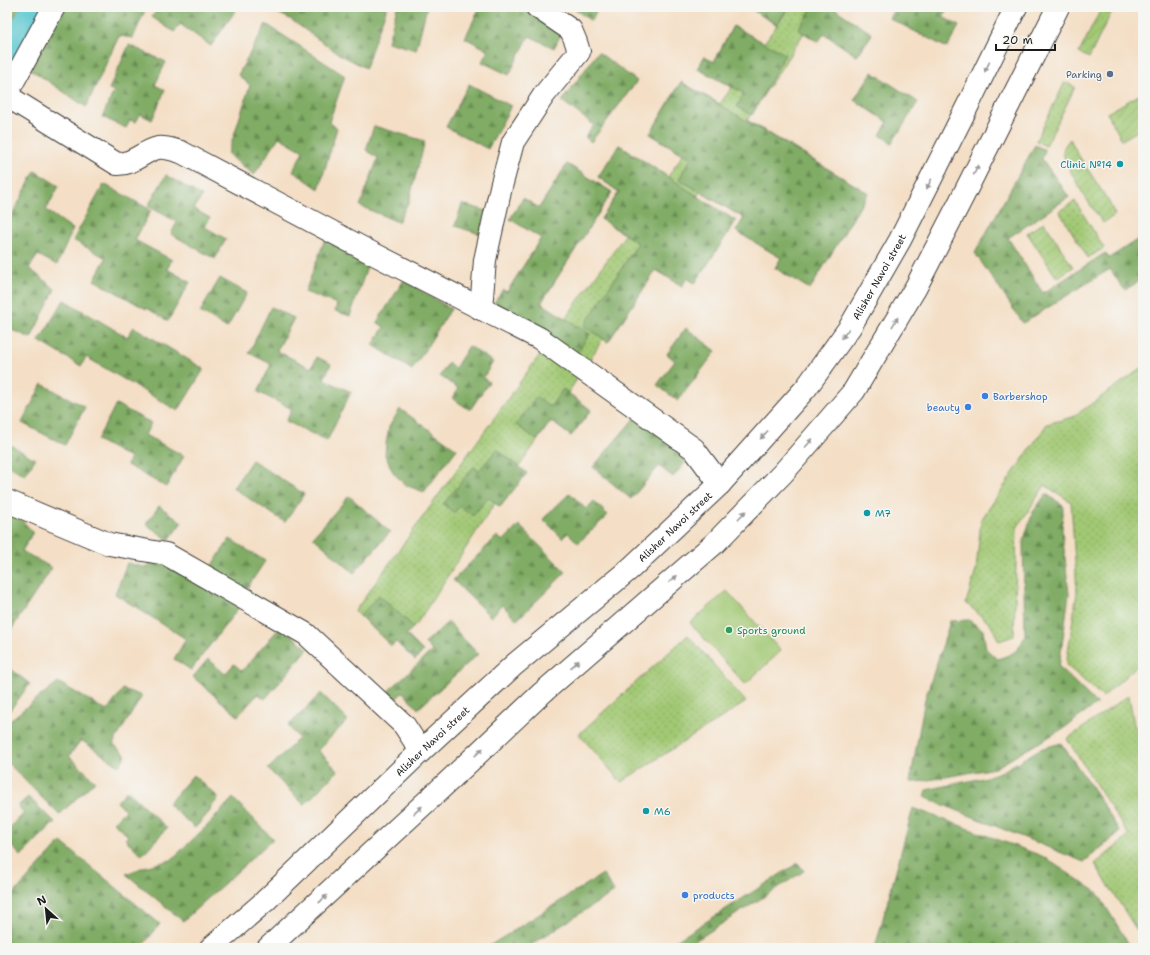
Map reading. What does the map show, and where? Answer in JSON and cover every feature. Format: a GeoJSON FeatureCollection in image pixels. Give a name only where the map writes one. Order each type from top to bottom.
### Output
{"type":"FeatureCollection","features":[{"type":"Feature","properties":{"kind":"street"},"geometry":{"type":"LineString","coordinates":[[54,7],[7,94],[117,164],[130,162],[160,148],[168,148],[181,152],[370,252],[539,338],[694,449],[720,484]]}},
{"type":"Feature","properties":{"kind":"street"},"geometry":{"type":"LineString","coordinates":[[481,309],[485,260],[501,187],[513,142],[544,95],[578,52],[576,42],[570,30],[538,7]]}},
{"type":"Feature","properties":{"kind":"street","name":"Alisher Navoi street"},"geometry":{"type":"LineString","coordinates":[[211,948],[264,902],[514,665],[631,568],[720,484],[806,388],[850,327],[900,240],[1016,7]]}},
{"type":"Feature","properties":{"kind":"street"},"geometry":{"type":"LineString","coordinates":[[268,948],[542,693],[715,543],[783,473],[854,391],[916,287],[964,196],[1058,7]]}},
{"type":"Feature","properties":{"kind":"street"},"geometry":{"type":"LineString","coordinates":[[7,501],[109,544],[166,554],[306,634],[404,725],[421,752]]}},
{"type":"Feature","properties":{"kind":"green space"},"geometry":{"type":"Polygon","coordinates":[[[7,7],[25,7],[7,41],[7,7]]]}},
{"type":"Feature","properties":{"kind":"green space"},"geometry":{"type":"Polygon","coordinates":[[[58,7],[146,8],[133,38],[119,36],[86,107],[30,69],[58,7]]]}},
{"type":"Feature","properties":{"kind":"green space"},"geometry":{"type":"Polygon","coordinates":[[[159,7],[232,7],[236,10],[211,46],[180,24],[174,32],[152,17],[159,7]]]}},
{"type":"Feature","properties":{"kind":"green space"},"geometry":{"type":"Polygon","coordinates":[[[266,7],[387,7],[366,68],[339,54],[290,19],[266,7]]]}},
{"type":"Feature","properties":{"kind":"green space"},"geometry":{"type":"Polygon","coordinates":[[[397,7],[427,7],[416,50],[388,42],[397,7]]]}},
{"type":"Feature","properties":{"kind":"green space"},"geometry":{"type":"Polygon","coordinates":[[[480,7],[520,7],[564,29],[554,48],[529,36],[509,75],[482,62],[488,50],[465,38],[480,7]]]}},
{"type":"Feature","properties":{"kind":"green space"},"geometry":{"type":"Polygon","coordinates":[[[572,7],[599,7],[591,21],[572,7]]]}},
{"type":"Feature","properties":{"kind":"green space"},"geometry":{"type":"Polygon","coordinates":[[[748,7],[788,7],[781,19],[790,7],[832,7],[872,34],[857,56],[824,34],[818,42],[804,33],[752,115],[751,114],[747,120],[868,193],[810,289],[775,268],[781,258],[736,231],[744,218],[700,192],[697,196],[736,221],[695,283],[687,278],[682,286],[656,270],[608,342],[603,339],[568,393],[591,410],[571,436],[551,421],[519,467],[527,473],[500,507],[495,503],[416,625],[406,634],[423,651],[415,660],[396,642],[391,646],[355,611],[551,339],[503,290],[507,292],[541,238],[510,219],[523,198],[539,208],[567,164],[612,192],[541,303],[565,319],[625,235],[601,219],[619,192],[598,177],[619,145],[668,177],[683,154],[650,134],[681,82],[720,104],[732,87],[698,69],[704,57],[714,62],[733,26],[764,43],[777,25],[748,7]]]}},
{"type":"Feature","properties":{"kind":"green space"},"geometry":{"type":"Polygon","coordinates":[[[748,7],[788,7],[777,25],[748,7]]]}},
{"type":"Feature","properties":{"kind":"green space"},"geometry":{"type":"Polygon","coordinates":[[[813,7],[832,7],[872,34],[857,56],[824,34],[818,42],[798,29],[813,7]]]}},
{"type":"Feature","properties":{"kind":"green space"},"geometry":{"type":"Polygon","coordinates":[[[895,7],[948,7],[943,17],[959,26],[947,48],[889,18],[895,7]]]}},
{"type":"Feature","properties":{"kind":"green space"},"geometry":{"type":"Polygon","coordinates":[[[1102,7],[1114,7],[1089,58],[1079,53],[1102,7]]]}},
{"type":"Feature","properties":{"kind":"green space"},"geometry":{"type":"Polygon","coordinates":[[[266,24],[345,76],[329,122],[337,128],[319,189],[293,171],[303,151],[279,137],[254,175],[228,154],[250,85],[238,75],[266,24]]]}},
{"type":"Feature","properties":{"kind":"green space"},"geometry":{"type":"Polygon","coordinates":[[[733,26],[785,54],[752,115],[737,107],[744,93],[698,69],[704,57],[714,62],[733,26]]]}},
{"type":"Feature","properties":{"kind":"green space"},"geometry":{"type":"Polygon","coordinates":[[[129,45],[166,62],[155,85],[165,90],[152,120],[140,114],[136,122],[130,120],[126,128],[102,117],[114,91],[109,89],[129,45]]]}},
{"type":"Feature","properties":{"kind":"green space"},"geometry":{"type":"Polygon","coordinates":[[[598,52],[637,81],[591,142],[585,137],[594,125],[562,101],[598,52]]]}},
{"type":"Feature","properties":{"kind":"green space"},"geometry":{"type":"Polygon","coordinates":[[[872,72],[918,102],[892,143],[880,135],[888,122],[854,100],[872,72]]]}},
{"type":"Feature","properties":{"kind":"green space"},"geometry":{"type":"Polygon","coordinates":[[[681,82],[868,193],[810,289],[775,268],[781,258],[736,231],[744,218],[679,179],[691,158],[650,134],[681,82]]]}},
{"type":"Feature","properties":{"kind":"green space"},"geometry":{"type":"Polygon","coordinates":[[[1065,82],[1075,87],[1046,146],[1036,141],[1065,82]]]}},
{"type":"Feature","properties":{"kind":"green space"},"geometry":{"type":"Polygon","coordinates":[[[469,84],[511,106],[488,149],[446,127],[469,84]]]}},
{"type":"Feature","properties":{"kind":"green space"},"geometry":{"type":"Polygon","coordinates":[[[1139,95],[1143,103],[1143,128],[1122,140],[1107,113],[1139,95]]]}},
{"type":"Feature","properties":{"kind":"green space"},"geometry":{"type":"Polygon","coordinates":[[[374,126],[425,141],[409,201],[398,222],[360,206],[378,158],[366,150],[374,126]]]}},
{"type":"Feature","properties":{"kind":"green space"},"geometry":{"type":"Polygon","coordinates":[[[1070,139],[1079,156],[1109,202],[1115,215],[1103,223],[1079,187],[1063,154],[1065,145],[1070,139]]]}},
{"type":"Feature","properties":{"kind":"green space"},"geometry":{"type":"Polygon","coordinates":[[[619,145],[736,221],[695,283],[687,278],[682,286],[656,270],[608,342],[584,326],[638,243],[601,219],[619,192],[598,177],[619,145]]]}},
{"type":"Feature","properties":{"kind":"green space"},"geometry":{"type":"Polygon","coordinates":[[[1035,145],[1045,150],[1042,159],[1069,197],[1008,238],[1043,293],[1105,253],[1109,258],[1143,236],[1143,279],[1125,290],[1110,269],[1023,323],[975,253],[1035,145]]]}},
{"type":"Feature","properties":{"kind":"green space"},"geometry":{"type":"Polygon","coordinates":[[[567,164],[612,192],[541,303],[590,334],[576,354],[494,303],[503,290],[507,292],[541,238],[510,219],[523,198],[539,208],[567,164]]]}},
{"type":"Feature","properties":{"kind":"green space"},"geometry":{"type":"Polygon","coordinates":[[[35,171],[59,186],[46,210],[73,229],[57,265],[38,255],[29,268],[55,289],[31,338],[7,328],[7,225],[35,171]]]}},
{"type":"Feature","properties":{"kind":"green space"},"geometry":{"type":"Polygon","coordinates":[[[166,175],[202,196],[194,209],[210,218],[205,227],[226,239],[215,259],[171,234],[177,222],[148,206],[166,175]]]}},
{"type":"Feature","properties":{"kind":"green space"},"geometry":{"type":"Polygon","coordinates":[[[104,184],[151,210],[135,240],[172,260],[167,269],[190,282],[168,321],[94,280],[106,258],[73,240],[104,184]]]}},
{"type":"Feature","properties":{"kind":"green space"},"geometry":{"type":"Polygon","coordinates":[[[1075,201],[1104,248],[1088,258],[1059,211],[1075,201]]]}},
{"type":"Feature","properties":{"kind":"green space"},"geometry":{"type":"Polygon","coordinates":[[[462,204],[487,211],[480,234],[455,226],[462,204]]]}},
{"type":"Feature","properties":{"kind":"green space"},"geometry":{"type":"Polygon","coordinates":[[[1044,222],[1073,267],[1057,278],[1027,233],[1044,222]]]}},
{"type":"Feature","properties":{"kind":"green space"},"geometry":{"type":"Polygon","coordinates":[[[325,239],[371,256],[350,316],[335,311],[337,304],[305,292],[325,239]]]}},
{"type":"Feature","properties":{"kind":"green space"},"geometry":{"type":"Polygon","coordinates":[[[220,278],[247,293],[227,328],[200,312],[220,278]]]}},
{"type":"Feature","properties":{"kind":"green space"},"geometry":{"type":"Polygon","coordinates":[[[404,280],[451,309],[412,370],[373,345],[384,327],[377,322],[404,280]]]}},
{"type":"Feature","properties":{"kind":"green space"},"geometry":{"type":"Polygon","coordinates":[[[64,300],[127,337],[134,327],[204,369],[178,411],[86,357],[81,366],[39,341],[64,300]]]}},
{"type":"Feature","properties":{"kind":"green space"},"geometry":{"type":"Polygon","coordinates":[[[271,307],[294,318],[277,351],[311,368],[317,357],[331,364],[324,379],[351,392],[327,441],[286,421],[292,409],[258,392],[271,364],[249,353],[271,307]]]}},
{"type":"Feature","properties":{"kind":"green space"},"geometry":{"type":"Polygon","coordinates":[[[686,328],[716,351],[678,401],[657,385],[675,361],[667,354],[686,328]]]}},
{"type":"Feature","properties":{"kind":"green space"},"geometry":{"type":"Polygon","coordinates":[[[469,346],[493,362],[483,378],[489,382],[470,410],[452,398],[458,388],[440,376],[448,363],[455,368],[469,346]]]}},
{"type":"Feature","properties":{"kind":"green space"},"geometry":{"type":"Polygon","coordinates":[[[1143,367],[1143,660],[1103,697],[1066,665],[1077,592],[1071,502],[1045,485],[1017,528],[1014,636],[999,641],[990,624],[966,603],[976,570],[981,520],[1047,424],[1073,417],[1143,367]]]}},
{"type":"Feature","properties":{"kind":"green space"},"geometry":{"type":"Polygon","coordinates":[[[42,384],[85,407],[65,445],[22,423],[42,384]]]}},
{"type":"Feature","properties":{"kind":"green space"},"geometry":{"type":"Polygon","coordinates":[[[563,389],[591,410],[571,436],[551,421],[537,440],[516,425],[536,397],[550,407],[563,389]]]}},
{"type":"Feature","properties":{"kind":"green space"},"geometry":{"type":"Polygon","coordinates":[[[116,404],[151,423],[145,435],[184,456],[166,487],[127,465],[130,458],[97,440],[116,404]]]}},
{"type":"Feature","properties":{"kind":"green space"},"geometry":{"type":"Polygon","coordinates":[[[400,409],[457,449],[424,492],[405,485],[393,472],[385,455],[389,427],[400,409]]]}},
{"type":"Feature","properties":{"kind":"green space"},"geometry":{"type":"Polygon","coordinates":[[[638,414],[690,457],[673,477],[659,466],[631,499],[593,467],[638,414]]]}},
{"type":"Feature","properties":{"kind":"green space"},"geometry":{"type":"Polygon","coordinates":[[[7,443],[35,459],[25,475],[7,465],[7,443]]]}},
{"type":"Feature","properties":{"kind":"green space"},"geometry":{"type":"Polygon","coordinates":[[[497,449],[527,473],[500,507],[488,497],[473,516],[460,506],[454,513],[443,504],[474,467],[479,471],[497,449]]]}},
{"type":"Feature","properties":{"kind":"green space"},"geometry":{"type":"Polygon","coordinates":[[[252,460],[304,494],[285,522],[233,488],[252,460]]]}},
{"type":"Feature","properties":{"kind":"green space"},"geometry":{"type":"Polygon","coordinates":[[[570,493],[586,509],[594,501],[608,515],[578,543],[568,533],[562,538],[543,519],[570,493]]]}},
{"type":"Feature","properties":{"kind":"green space"},"geometry":{"type":"Polygon","coordinates":[[[1046,494],[1063,505],[1062,531],[1069,594],[1059,667],[1097,704],[1064,728],[995,768],[918,782],[910,782],[925,699],[950,621],[969,620],[983,630],[986,649],[997,659],[1015,651],[1023,640],[1025,635],[1023,542],[1033,512],[1046,494]]]}},
{"type":"Feature","properties":{"kind":"green space"},"geometry":{"type":"Polygon","coordinates":[[[349,496],[390,532],[354,573],[313,537],[349,496]]]}},
{"type":"Feature","properties":{"kind":"green space"},"geometry":{"type":"Polygon","coordinates":[[[7,506],[33,532],[22,551],[52,568],[9,633],[7,632],[7,506]]]}},
{"type":"Feature","properties":{"kind":"green space"},"geometry":{"type":"Polygon","coordinates":[[[159,506],[182,522],[169,540],[146,524],[159,506]]]}},
{"type":"Feature","properties":{"kind":"green space"},"geometry":{"type":"Polygon","coordinates":[[[519,525],[566,572],[517,620],[502,605],[491,617],[453,580],[497,536],[503,541],[519,525]]]}},
{"type":"Feature","properties":{"kind":"green space"},"geometry":{"type":"Polygon","coordinates":[[[230,539],[265,561],[242,596],[210,568],[230,539]]]}},
{"type":"Feature","properties":{"kind":"green space"},"geometry":{"type":"Polygon","coordinates":[[[154,557],[243,602],[191,670],[174,659],[186,639],[115,594],[127,563],[147,568],[154,557]]]}},
{"type":"Feature","properties":{"kind":"green space"},"geometry":{"type":"Polygon","coordinates":[[[727,591],[781,651],[745,684],[690,623],[727,591]]]}},
{"type":"Feature","properties":{"kind":"green space"},"geometry":{"type":"Polygon","coordinates":[[[379,595],[414,627],[406,635],[423,651],[415,660],[396,642],[392,645],[360,616],[379,595]]]}},
{"type":"Feature","properties":{"kind":"green space"},"geometry":{"type":"Polygon","coordinates":[[[448,622],[478,654],[418,709],[403,692],[393,702],[385,694],[432,651],[425,643],[448,622]]]}},
{"type":"Feature","properties":{"kind":"green space"},"geometry":{"type":"Polygon","coordinates":[[[281,626],[308,649],[265,699],[258,694],[238,716],[193,677],[208,659],[225,674],[234,664],[242,671],[281,626]]]}},
{"type":"Feature","properties":{"kind":"green space"},"geometry":{"type":"Polygon","coordinates":[[[688,635],[746,702],[621,782],[579,734],[688,635]]]}},
{"type":"Feature","properties":{"kind":"green space"},"geometry":{"type":"Polygon","coordinates":[[[7,666],[30,684],[7,714],[7,666]]]}},
{"type":"Feature","properties":{"kind":"green space"},"geometry":{"type":"Polygon","coordinates":[[[58,682],[107,711],[123,689],[142,696],[113,744],[126,755],[119,766],[81,740],[69,756],[95,781],[59,815],[7,762],[7,725],[14,717],[58,682]]]}},
{"type":"Feature","properties":{"kind":"green space"},"geometry":{"type":"Polygon","coordinates":[[[321,693],[348,720],[318,750],[338,771],[304,805],[268,769],[299,738],[288,726],[321,693]]]}},
{"type":"Feature","properties":{"kind":"green space"},"geometry":{"type":"Polygon","coordinates":[[[1129,695],[1134,725],[1143,737],[1143,940],[1095,864],[1129,836],[1067,739],[1129,695]]]}},
{"type":"Feature","properties":{"kind":"green space"},"geometry":{"type":"Polygon","coordinates":[[[1061,743],[1095,792],[1120,832],[1084,862],[924,797],[926,790],[983,778],[1003,771],[1040,749],[1061,743]]]}},
{"type":"Feature","properties":{"kind":"green space"},"geometry":{"type":"Polygon","coordinates":[[[193,775],[219,798],[209,809],[211,810],[195,828],[168,804],[193,775]]]}},
{"type":"Feature","properties":{"kind":"green space"},"geometry":{"type":"Polygon","coordinates":[[[127,790],[167,828],[142,855],[125,839],[128,836],[113,822],[125,810],[117,802],[127,790]]]}},
{"type":"Feature","properties":{"kind":"green space"},"geometry":{"type":"Polygon","coordinates":[[[28,797],[55,822],[21,856],[7,842],[7,831],[24,813],[18,806],[28,797]]]}},
{"type":"Feature","properties":{"kind":"green space"},"geometry":{"type":"Polygon","coordinates":[[[233,798],[273,839],[183,921],[126,874],[144,867],[171,860],[208,825],[233,798]]]}},
{"type":"Feature","properties":{"kind":"green space"},"geometry":{"type":"Polygon","coordinates":[[[913,808],[1042,856],[1097,892],[1131,948],[875,948],[913,808]]]}},
{"type":"Feature","properties":{"kind":"green space"},"geometry":{"type":"Polygon","coordinates":[[[61,842],[160,924],[141,948],[7,948],[7,901],[61,842]]]}},
{"type":"Feature","properties":{"kind":"green space"},"geometry":{"type":"Polygon","coordinates":[[[798,863],[804,871],[684,948],[665,948],[798,863]]]}},
{"type":"Feature","properties":{"kind":"green space"},"geometry":{"type":"Polygon","coordinates":[[[603,874],[614,892],[526,948],[486,948],[603,874]]]}},
{"type":"Feature","properties":{"kind":"waterway"},"geometry":{"type":"LineString","coordinates":[[7,57],[32,7]]}},
{"type":"Feature","properties":{"kind":"place","name":"Parking"},"geometry":{"type":"Point","coordinates":[1110,74]}},
{"type":"Feature","properties":{"kind":"place","name":"Clinic №14"},"geometry":{"type":"Point","coordinates":[1120,164]}},
{"type":"Feature","properties":{"kind":"place","name":"Barbershop"},"geometry":{"type":"Point","coordinates":[985,396]}},
{"type":"Feature","properties":{"kind":"place","name":"beauty"},"geometry":{"type":"Point","coordinates":[968,407]}},
{"type":"Feature","properties":{"kind":"place","name":"М7"},"geometry":{"type":"Point","coordinates":[867,513]}},
{"type":"Feature","properties":{"kind":"place","name":"Sports ground"},"geometry":{"type":"Point","coordinates":[729,630]}},
{"type":"Feature","properties":{"kind":"place","name":"М6"},"geometry":{"type":"Point","coordinates":[646,811]}},
{"type":"Feature","properties":{"kind":"place","name":"products"},"geometry":{"type":"Point","coordinates":[685,895]}}]}
